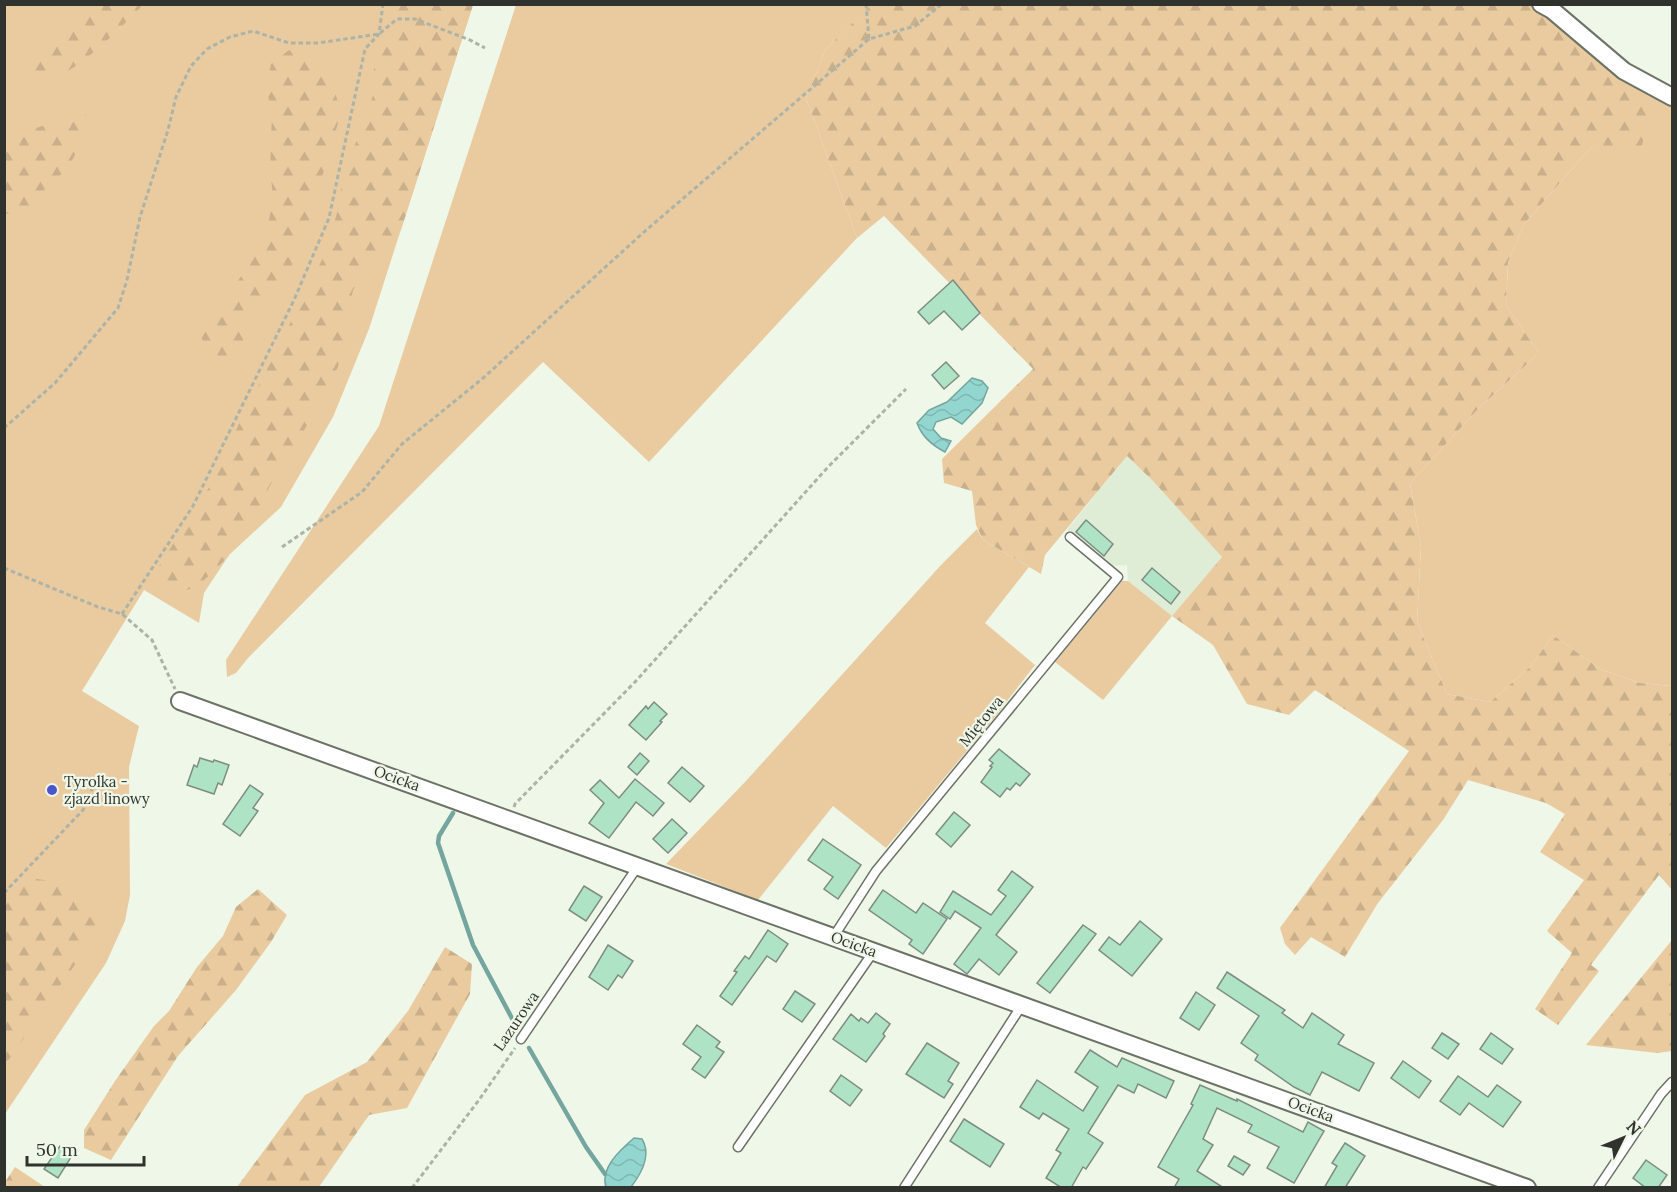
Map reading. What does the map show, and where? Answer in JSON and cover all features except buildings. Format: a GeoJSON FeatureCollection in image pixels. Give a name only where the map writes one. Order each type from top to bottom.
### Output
{"type":"FeatureCollection","features":[{"type":"Feature","properties":{"kind":"street"},"geometry":{"type":"LineString","coordinates":[[1550,6],[1624,71],[1672,97]]}},
{"type":"Feature","properties":{"kind":"street","name":"Ocicka"},"geometry":{"type":"LineString","coordinates":[[180,701],[1527,1188]]}},
{"type":"Feature","properties":{"kind":"lane","name":"Miętowa"},"geometry":{"type":"LineString","coordinates":[[834,936],[876,871],[1118,577],[1070,537]]}},
{"type":"Feature","properties":{"kind":"lane","name":"Lazurowa"},"geometry":{"type":"LineString","coordinates":[[521,1039],[638,866]]}},
{"type":"Feature","properties":{"kind":"lane"},"geometry":{"type":"LineString","coordinates":[[738,1147],[874,951]]}},
{"type":"Feature","properties":{"kind":"lane"},"geometry":{"type":"LineString","coordinates":[[904,1188],[1022,1004]]}},
{"type":"Feature","properties":{"kind":"lane"},"geometry":{"type":"LineString","coordinates":[[1598,1188],[1661,1094],[1672,1082]]}},
{"type":"Feature","properties":{"kind":"path"},"geometry":{"type":"LineString","coordinates":[[379,34],[383,4]]}},
{"type":"Feature","properties":{"kind":"path"},"geometry":{"type":"LineString","coordinates":[[866,4],[869,39]]}},
{"type":"Feature","properties":{"kind":"path"},"geometry":{"type":"LineString","coordinates":[[282,547],[363,492],[402,444],[482,379],[644,232],[869,39],[915,26],[942,4]]}},
{"type":"Feature","properties":{"kind":"path"},"geometry":{"type":"LineString","coordinates":[[122,614],[193,506],[294,300],[328,218],[365,50],[379,34],[397,20],[415,19],[485,48]]}},
{"type":"Feature","properties":{"kind":"path"},"geometry":{"type":"LineString","coordinates":[[4,428],[55,383],[118,308],[127,280],[140,217],[168,130],[176,97],[191,66],[207,49],[230,37],[253,30],[289,43],[318,43],[379,34]]}},
{"type":"Feature","properties":{"kind":"path"},"geometry":{"type":"LineString","coordinates":[[510,819],[515,804],[635,682],[828,467],[906,389]]}},
{"type":"Feature","properties":{"kind":"path"},"geometry":{"type":"LineString","coordinates":[[4,568],[98,607],[122,614],[152,640],[180,701]]}},
{"type":"Feature","properties":{"kind":"path"},"geometry":{"type":"LineString","coordinates":[[4,893],[82,810],[95,782]]}},
{"type":"Feature","properties":{"kind":"path","name":"Lazurowa"},"geometry":{"type":"LineString","coordinates":[[412,1188],[521,1039]]}},
{"type":"Feature","properties":{"kind":"shaded area"},"geometry":{"type":"Polygon","coordinates":[[[1127,456],[1153,481],[1222,557],[1172,616],[1128,581],[1127,565],[1110,566],[1067,530],[1127,456]]]}},
{"type":"Feature","properties":{"kind":"green space"},"geometry":{"type":"Polygon","coordinates":[[[872,4],[1541,5],[1624,71],[1650,113],[1641,149],[1593,145],[1524,224],[1508,262],[1506,305],[1539,353],[1479,408],[1410,483],[1421,547],[1417,622],[1447,694],[1490,702],[1531,666],[1553,635],[1600,669],[1640,683],[1672,686],[1672,890],[1659,875],[1591,965],[1599,971],[1558,1025],[1535,1009],[1572,953],[1547,931],[1584,880],[1540,852],[1565,814],[1546,803],[1468,780],[1443,820],[1378,903],[1345,957],[1311,937],[1295,955],[1285,944],[1280,928],[1409,751],[1315,690],[1289,715],[1247,704],[1213,645],[1172,616],[1222,557],[1153,481],[1127,456],[1045,555],[1041,574],[983,540],[976,525],[972,491],[944,483],[942,459],[1033,369],[884,216],[857,238],[806,98],[826,49],[872,4]]]}},
{"type":"Feature","properties":{"kind":"green space"},"geometry":{"type":"Polygon","coordinates":[[[5,5],[473,5],[369,329],[333,417],[281,507],[229,555],[204,593],[199,623],[144,590],[82,691],[139,726],[129,767],[130,895],[125,921],[106,963],[5,1114],[5,5]]]}},
{"type":"Feature","properties":{"kind":"green space"},"geometry":{"type":"Polygon","coordinates":[[[89,5],[138,5],[141,7],[95,51],[68,71],[43,81],[25,77],[20,63],[89,5]]]}},
{"type":"Feature","properties":{"kind":"green space"},"geometry":{"type":"Polygon","coordinates":[[[394,5],[473,5],[401,230],[388,240],[353,290],[338,367],[293,451],[272,482],[249,525],[227,558],[197,587],[176,593],[162,585],[159,566],[208,489],[325,254],[337,213],[345,168],[375,90],[374,67],[377,40],[406,27],[394,5]]]}},
{"type":"Feature","properties":{"kind":"green space"},"geometry":{"type":"Polygon","coordinates":[[[516,5],[872,5],[826,49],[806,98],[857,238],[649,462],[543,362],[248,658],[236,673],[227,677],[226,660],[379,426],[516,5]]]}},
{"type":"Feature","properties":{"kind":"green space"},"geometry":{"type":"Polygon","coordinates":[[[289,50],[323,70],[333,85],[341,113],[302,245],[284,281],[248,323],[234,369],[204,347],[199,325],[215,310],[240,278],[267,232],[273,197],[270,169],[272,114],[266,87],[271,64],[289,50]]]}},
{"type":"Feature","properties":{"kind":"green space"},"geometry":{"type":"Polygon","coordinates":[[[1624,71],[1672,97],[1672,686],[1640,683],[1600,669],[1553,635],[1531,666],[1490,702],[1447,694],[1417,622],[1421,547],[1410,483],[1479,408],[1539,353],[1506,305],[1508,262],[1524,224],[1593,145],[1624,71]]]}},
{"type":"Feature","properties":{"kind":"green space"},"geometry":{"type":"Polygon","coordinates":[[[84,105],[88,128],[69,167],[45,189],[26,212],[5,214],[5,145],[19,134],[68,117],[84,105]]]}},
{"type":"Feature","properties":{"kind":"green space"},"geometry":{"type":"Polygon","coordinates":[[[977,529],[983,540],[1029,567],[985,623],[1035,665],[886,848],[833,806],[758,900],[666,864],[745,782],[941,565],[977,529]]]}},
{"type":"Feature","properties":{"kind":"green space"},"geometry":{"type":"Polygon","coordinates":[[[1122,581],[1128,581],[1172,616],[1103,700],[1055,662],[1122,581]]]}},
{"type":"Feature","properties":{"kind":"green space"},"geometry":{"type":"Polygon","coordinates":[[[23,877],[58,882],[106,920],[5,1065],[5,907],[23,877]]]}},
{"type":"Feature","properties":{"kind":"green space"},"geometry":{"type":"Polygon","coordinates":[[[258,889],[287,915],[271,942],[236,990],[178,1056],[111,1160],[84,1148],[84,1130],[115,1081],[154,1026],[169,1011],[197,967],[223,936],[236,907],[258,889]]]}},
{"type":"Feature","properties":{"kind":"green space"},"geometry":{"type":"Polygon","coordinates":[[[1672,940],[1672,1051],[1657,1053],[1586,1045],[1672,940]]]}},
{"type":"Feature","properties":{"kind":"green space"},"geometry":{"type":"Polygon","coordinates":[[[445,947],[472,964],[470,994],[407,1108],[369,1115],[319,1187],[237,1187],[305,1095],[367,1062],[408,1011],[445,947]]]}},
{"type":"Feature","properties":{"kind":"green space"},"geometry":{"type":"Polygon","coordinates":[[[15,1167],[45,1187],[5,1187],[5,1182],[15,1167]]]}},
{"type":"Feature","properties":{"kind":"water"},"geometry":{"type":"Polygon","coordinates":[[[972,378],[982,381],[988,388],[982,403],[962,424],[951,417],[936,422],[933,429],[941,438],[951,441],[945,452],[928,440],[917,423],[929,410],[947,402],[972,378]]]}},
{"type":"Feature","properties":{"kind":"water"},"geometry":{"type":"Polygon","coordinates":[[[634,1138],[642,1139],[646,1151],[646,1158],[638,1176],[631,1187],[606,1187],[606,1173],[612,1160],[634,1138]]]}},
{"type":"Feature","properties":{"kind":"waterway"},"geometry":{"type":"LineString","coordinates":[[453,813],[439,836],[438,843],[473,945],[515,1024]]}},
{"type":"Feature","properties":{"kind":"waterway"},"geometry":{"type":"LineString","coordinates":[[529,1048],[586,1147],[605,1174]]}},
{"type":"Feature","properties":{"kind":"place","name":"Tyrolka - zjazd linowy"},"geometry":{"type":"Point","coordinates":[52,790]}}]}
